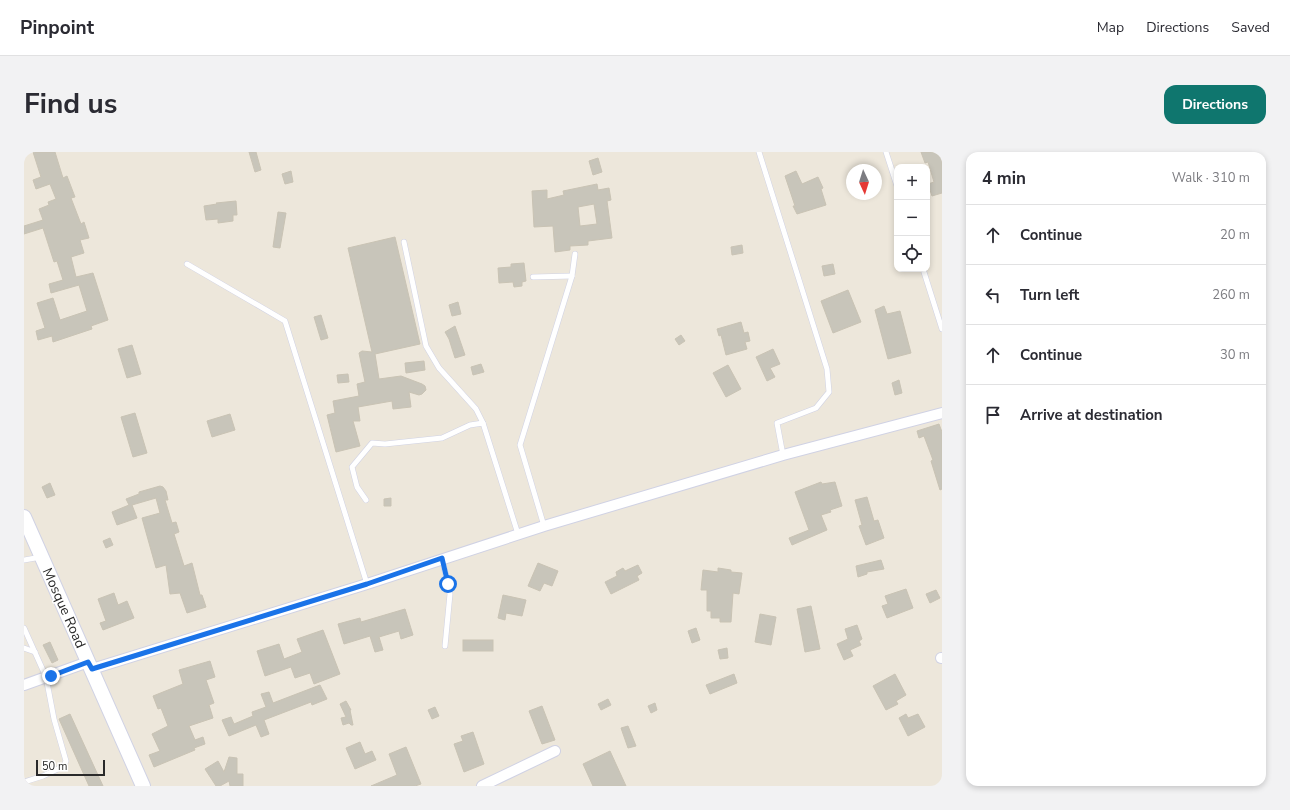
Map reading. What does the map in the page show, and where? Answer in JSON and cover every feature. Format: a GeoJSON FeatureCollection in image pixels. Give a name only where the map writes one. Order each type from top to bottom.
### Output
{"type":"FeatureCollection","features":[{"type":"Feature","properties":{"kind":"street"},"geometry":{"type":"LineString","coordinates":[[24,686],[46,677],[367,584],[442,558],[544,526],[783,455],[942,413]]}},
{"type":"Feature","properties":{"kind":"street","name":"Mosque Road"},"geometry":{"type":"LineString","coordinates":[[25,523],[42,557],[143,786]]}},
{"type":"Feature","properties":{"kind":"street"},"geometry":{"type":"LineString","coordinates":[[482,786],[555,751]]}},
{"type":"Feature","properties":{"kind":"lane"},"geometry":{"type":"LineString","coordinates":[[759,152],[827,369],[829,392],[816,408],[777,423],[783,455]]}},
{"type":"Feature","properties":{"kind":"lane"},"geometry":{"type":"LineString","coordinates":[[886,152],[894,177]]}},
{"type":"Feature","properties":{"kind":"lane"},"geometry":{"type":"LineString","coordinates":[[404,242],[426,346],[439,368],[476,409],[483,423],[518,534]]}},
{"type":"Feature","properties":{"kind":"lane"},"geometry":{"type":"LineString","coordinates":[[544,526],[520,445],[572,276],[575,254]]}},
{"type":"Feature","properties":{"kind":"lane"},"geometry":{"type":"LineString","coordinates":[[187,264],[285,321],[367,584]]}},
{"type":"Feature","properties":{"kind":"lane"},"geometry":{"type":"LineString","coordinates":[[924,272],[942,330]]}},
{"type":"Feature","properties":{"kind":"lane"},"geometry":{"type":"LineString","coordinates":[[533,277],[572,276]]}},
{"type":"Feature","properties":{"kind":"lane"},"geometry":{"type":"LineString","coordinates":[[366,500],[356,487],[352,467],[372,443],[385,444],[442,438],[470,425],[483,423]]}},
{"type":"Feature","properties":{"kind":"lane"},"geometry":{"type":"LineString","coordinates":[[24,560],[42,557]]}},
{"type":"Feature","properties":{"kind":"lane"},"geometry":{"type":"LineString","coordinates":[[442,558],[450,594],[445,646]]}},
{"type":"Feature","properties":{"kind":"lane"},"geometry":{"type":"LineString","coordinates":[[24,628],[46,677],[54,719],[66,761],[64,766],[43,776],[24,782]]}},
{"type":"Feature","properties":{"kind":"lane"},"geometry":{"type":"LineString","coordinates":[[24,648],[35,652]]}},
{"type":"Feature","properties":{"kind":"building"},"geometry":{"type":"Polygon","coordinates":[[[33,152],[55,152],[63,178],[67,176],[75,197],[71,198],[81,224],[84,222],[89,238],[80,240],[84,253],[71,257],[76,277],[93,273],[108,320],[91,326],[92,329],[53,342],[52,336],[38,340],[36,331],[45,328],[37,303],[53,298],[60,320],[87,311],[79,285],[51,293],[49,284],[63,280],[57,261],[54,262],[43,228],[24,234],[24,226],[43,220],[39,209],[49,205],[48,202],[56,199],[50,184],[36,189],[33,180],[41,177],[33,152]]]}},
{"type":"Feature","properties":{"kind":"building"},"geometry":{"type":"Polygon","coordinates":[[[249,152],[256,152],[261,170],[255,172],[249,152]]]}},
{"type":"Feature","properties":{"kind":"building"},"geometry":{"type":"Polygon","coordinates":[[[921,152],[942,152],[942,193],[932,196],[930,183],[934,182],[930,164],[928,162],[925,163],[921,152]]]}},
{"type":"Feature","properties":{"kind":"building"},"geometry":{"type":"Polygon","coordinates":[[[598,158],[602,172],[593,175],[589,161],[598,158]]]}},
{"type":"Feature","properties":{"kind":"building"},"geometry":{"type":"Polygon","coordinates":[[[291,171],[293,182],[285,184],[282,174],[291,171]]]}},
{"type":"Feature","properties":{"kind":"building"},"geometry":{"type":"Polygon","coordinates":[[[796,171],[802,184],[818,177],[823,188],[821,189],[826,205],[797,214],[793,206],[795,206],[785,176],[796,171]]]}},
{"type":"Feature","properties":{"kind":"building"},"geometry":{"type":"Polygon","coordinates":[[[597,184],[598,190],[609,188],[611,200],[607,201],[612,238],[588,241],[588,245],[570,246],[570,250],[555,252],[553,226],[534,227],[532,191],[547,190],[547,199],[564,195],[563,191],[597,184]],[[594,204],[578,207],[580,226],[597,224],[594,204]]]}},
{"type":"Feature","properties":{"kind":"building"},"geometry":{"type":"Polygon","coordinates":[[[236,201],[237,215],[233,215],[233,221],[218,223],[218,219],[206,220],[204,206],[236,201]]]}},
{"type":"Feature","properties":{"kind":"building"},"geometry":{"type":"Polygon","coordinates":[[[278,212],[286,213],[280,248],[273,247],[278,212]]]}},
{"type":"Feature","properties":{"kind":"building"},"geometry":{"type":"Polygon","coordinates":[[[395,237],[420,344],[375,354],[379,379],[401,376],[422,384],[425,386],[426,390],[419,395],[409,392],[411,407],[393,409],[392,401],[358,407],[360,421],[353,421],[360,446],[336,452],[327,415],[335,413],[333,401],[359,396],[357,384],[365,382],[359,353],[362,351],[372,352],[348,248],[395,237]]]}},
{"type":"Feature","properties":{"kind":"building"},"geometry":{"type":"Polygon","coordinates":[[[742,245],[743,253],[732,255],[731,247],[742,245]]]}},
{"type":"Feature","properties":{"kind":"building"},"geometry":{"type":"Polygon","coordinates":[[[524,263],[526,281],[522,282],[522,286],[514,287],[513,282],[499,283],[498,268],[511,267],[511,264],[524,263]]]}},
{"type":"Feature","properties":{"kind":"building"},"geometry":{"type":"Polygon","coordinates":[[[833,264],[835,274],[824,276],[822,266],[833,264]]]}},
{"type":"Feature","properties":{"kind":"building"},"geometry":{"type":"Polygon","coordinates":[[[848,290],[861,322],[833,333],[821,301],[848,290]]]}},
{"type":"Feature","properties":{"kind":"building"},"geometry":{"type":"Polygon","coordinates":[[[458,302],[461,314],[452,316],[449,305],[458,302]]]}},
{"type":"Feature","properties":{"kind":"building"},"geometry":{"type":"Polygon","coordinates":[[[884,306],[887,314],[900,311],[911,353],[888,359],[875,310],[884,306]]]}},
{"type":"Feature","properties":{"kind":"building"},"geometry":{"type":"Polygon","coordinates":[[[321,315],[328,338],[321,340],[314,317],[321,315]]]}},
{"type":"Feature","properties":{"kind":"building"},"geometry":{"type":"Polygon","coordinates":[[[741,322],[744,333],[748,332],[750,341],[745,342],[747,349],[726,355],[721,335],[719,336],[717,329],[741,322]]]}},
{"type":"Feature","properties":{"kind":"building"},"geometry":{"type":"Polygon","coordinates":[[[455,326],[465,355],[455,358],[449,339],[445,332],[455,326]]]}},
{"type":"Feature","properties":{"kind":"building"},"geometry":{"type":"Polygon","coordinates":[[[681,335],[685,341],[679,345],[675,339],[681,335]]]}},
{"type":"Feature","properties":{"kind":"building"},"geometry":{"type":"Polygon","coordinates":[[[132,345],[141,374],[127,378],[118,349],[132,345]]]}},
{"type":"Feature","properties":{"kind":"building"},"geometry":{"type":"Polygon","coordinates":[[[773,349],[780,364],[770,368],[775,377],[767,381],[756,357],[773,349]]]}},
{"type":"Feature","properties":{"kind":"building"},"geometry":{"type":"Polygon","coordinates":[[[424,361],[425,370],[406,373],[405,363],[424,361]]]}},
{"type":"Feature","properties":{"kind":"building"},"geometry":{"type":"Polygon","coordinates":[[[481,364],[484,372],[473,375],[471,367],[481,364]]]}},
{"type":"Feature","properties":{"kind":"building"},"geometry":{"type":"Polygon","coordinates":[[[728,365],[741,389],[726,397],[713,373],[728,365]]]}},
{"type":"Feature","properties":{"kind":"building"},"geometry":{"type":"Polygon","coordinates":[[[348,374],[349,382],[338,383],[337,375],[348,374]]]}},
{"type":"Feature","properties":{"kind":"building"},"geometry":{"type":"Polygon","coordinates":[[[899,380],[902,393],[895,395],[892,383],[899,380]]]}},
{"type":"Feature","properties":{"kind":"building"},"geometry":{"type":"Polygon","coordinates":[[[135,413],[147,453],[133,457],[121,417],[135,413]]]}},
{"type":"Feature","properties":{"kind":"building"},"geometry":{"type":"Polygon","coordinates":[[[230,414],[235,430],[212,437],[207,421],[230,414]]]}},
{"type":"Feature","properties":{"kind":"building"},"geometry":{"type":"Polygon","coordinates":[[[939,424],[942,432],[942,489],[940,490],[931,461],[933,460],[924,436],[919,438],[917,431],[939,424]]]}},
{"type":"Feature","properties":{"kind":"building"},"geometry":{"type":"Polygon","coordinates":[[[821,482],[822,484],[835,482],[842,506],[821,515],[827,530],[792,545],[789,538],[809,530],[795,492],[821,482]]]}},
{"type":"Feature","properties":{"kind":"building"},"geometry":{"type":"Polygon","coordinates":[[[50,483],[55,495],[47,498],[42,487],[50,483]]]}},
{"type":"Feature","properties":{"kind":"building"},"geometry":{"type":"Polygon","coordinates":[[[160,486],[166,491],[168,500],[165,500],[172,523],[176,522],[179,532],[174,534],[184,566],[192,563],[200,595],[202,595],[206,607],[187,613],[180,593],[170,594],[166,565],[156,568],[142,518],[160,513],[156,498],[132,505],[137,518],[117,525],[112,512],[129,505],[126,499],[139,494],[139,492],[160,486]]]}},
{"type":"Feature","properties":{"kind":"building"},"geometry":{"type":"Polygon","coordinates":[[[867,497],[874,521],[878,520],[884,538],[866,545],[859,526],[862,525],[855,500],[867,497]]]}},
{"type":"Feature","properties":{"kind":"building"},"geometry":{"type":"Polygon","coordinates":[[[391,498],[391,506],[384,506],[384,499],[391,498]]]}},
{"type":"Feature","properties":{"kind":"building"},"geometry":{"type":"Polygon","coordinates":[[[110,538],[113,545],[106,548],[103,541],[110,538]]]}},
{"type":"Feature","properties":{"kind":"building"},"geometry":{"type":"Polygon","coordinates":[[[881,560],[884,569],[867,572],[867,574],[858,577],[856,566],[881,560]]]}},
{"type":"Feature","properties":{"kind":"building"},"geometry":{"type":"Polygon","coordinates":[[[538,563],[558,571],[552,586],[544,583],[540,591],[528,586],[538,563]]]}},
{"type":"Feature","properties":{"kind":"building"},"geometry":{"type":"Polygon","coordinates":[[[638,565],[642,573],[637,576],[639,580],[611,594],[605,582],[617,576],[616,572],[623,568],[625,571],[638,565]]]}},
{"type":"Feature","properties":{"kind":"building"},"geometry":{"type":"Polygon","coordinates":[[[718,568],[731,570],[731,572],[742,573],[739,594],[733,593],[731,622],[720,622],[720,618],[711,618],[711,611],[707,611],[707,590],[701,590],[703,570],[718,572],[718,568]]]}},
{"type":"Feature","properties":{"kind":"building"},"geometry":{"type":"Polygon","coordinates":[[[906,589],[913,608],[887,618],[882,606],[888,604],[885,596],[906,589]]]}},
{"type":"Feature","properties":{"kind":"building"},"geometry":{"type":"Polygon","coordinates":[[[936,590],[940,598],[930,603],[926,594],[936,590]]]}},
{"type":"Feature","properties":{"kind":"building"},"geometry":{"type":"Polygon","coordinates":[[[114,593],[118,605],[127,601],[134,618],[103,630],[100,623],[106,621],[98,599],[114,593]]]}},
{"type":"Feature","properties":{"kind":"building"},"geometry":{"type":"Polygon","coordinates":[[[503,595],[526,600],[522,616],[506,613],[505,620],[498,618],[503,595]]]}},
{"type":"Feature","properties":{"kind":"building"},"geometry":{"type":"Polygon","coordinates":[[[811,606],[820,649],[805,652],[797,609],[811,606]]]}},
{"type":"Feature","properties":{"kind":"building"},"geometry":{"type":"Polygon","coordinates":[[[405,609],[413,635],[401,639],[399,631],[379,637],[383,650],[375,652],[370,636],[344,644],[338,624],[360,618],[361,622],[405,609]]]}},
{"type":"Feature","properties":{"kind":"building"},"geometry":{"type":"Polygon","coordinates":[[[760,614],[776,617],[771,645],[755,642],[760,614]]]}},
{"type":"Feature","properties":{"kind":"building"},"geometry":{"type":"Polygon","coordinates":[[[857,625],[862,639],[859,641],[861,645],[850,650],[853,656],[844,660],[837,644],[848,639],[845,629],[857,625]]]}},
{"type":"Feature","properties":{"kind":"building"},"geometry":{"type":"Polygon","coordinates":[[[696,628],[700,640],[692,643],[688,631],[696,628]]]}},
{"type":"Feature","properties":{"kind":"building"},"geometry":{"type":"Polygon","coordinates":[[[323,630],[340,674],[314,684],[310,673],[295,678],[291,667],[265,676],[257,651],[279,644],[284,659],[302,652],[297,639],[323,630]]]}},
{"type":"Feature","properties":{"kind":"building"},"geometry":{"type":"Polygon","coordinates":[[[463,640],[493,640],[493,651],[463,651],[463,640]]]}},
{"type":"Feature","properties":{"kind":"building"},"geometry":{"type":"Polygon","coordinates":[[[50,642],[58,660],[52,663],[43,645],[50,642]]]}},
{"type":"Feature","properties":{"kind":"building"},"geometry":{"type":"Polygon","coordinates":[[[727,648],[728,658],[720,659],[718,650],[727,648]]]}},
{"type":"Feature","properties":{"kind":"building"},"geometry":{"type":"Polygon","coordinates":[[[210,661],[215,677],[206,680],[214,703],[209,705],[213,718],[189,726],[195,740],[203,737],[205,744],[194,748],[195,750],[154,767],[149,755],[160,751],[152,734],[168,726],[161,708],[158,709],[153,696],[183,684],[179,670],[210,661]]]}},
{"type":"Feature","properties":{"kind":"building"},"geometry":{"type":"Polygon","coordinates":[[[734,674],[737,683],[710,694],[706,685],[734,674]]]}},
{"type":"Feature","properties":{"kind":"building"},"geometry":{"type":"Polygon","coordinates":[[[895,674],[906,695],[896,701],[898,704],[886,710],[873,686],[895,674]]]}},
{"type":"Feature","properties":{"kind":"building"},"geometry":{"type":"Polygon","coordinates":[[[320,685],[327,699],[312,705],[311,702],[264,720],[269,734],[261,737],[256,725],[229,736],[222,720],[231,717],[234,724],[253,716],[252,712],[266,707],[261,694],[269,692],[273,703],[320,685]]]}},
{"type":"Feature","properties":{"kind":"building"},"geometry":{"type":"Polygon","coordinates":[[[608,699],[611,705],[601,710],[598,704],[608,699]]]}},
{"type":"Feature","properties":{"kind":"building"},"geometry":{"type":"Polygon","coordinates":[[[346,701],[351,710],[353,725],[349,723],[343,725],[341,718],[346,717],[340,704],[346,701]]]}},
{"type":"Feature","properties":{"kind":"building"},"geometry":{"type":"Polygon","coordinates":[[[655,703],[657,710],[651,713],[648,706],[655,703]]]}},
{"type":"Feature","properties":{"kind":"building"},"geometry":{"type":"Polygon","coordinates":[[[542,706],[555,740],[542,744],[529,711],[542,706]]]}},
{"type":"Feature","properties":{"kind":"building"},"geometry":{"type":"Polygon","coordinates":[[[435,707],[439,716],[432,719],[428,710],[435,707]]]}},
{"type":"Feature","properties":{"kind":"building"},"geometry":{"type":"Polygon","coordinates":[[[70,714],[103,786],[89,786],[59,719],[70,714]]]}},
{"type":"Feature","properties":{"kind":"building"},"geometry":{"type":"Polygon","coordinates":[[[906,714],[908,718],[918,714],[925,727],[908,736],[899,718],[906,714]]]}},
{"type":"Feature","properties":{"kind":"building"},"geometry":{"type":"Polygon","coordinates":[[[628,726],[636,746],[628,748],[621,728],[628,726]]]}},
{"type":"Feature","properties":{"kind":"building"},"geometry":{"type":"Polygon","coordinates":[[[473,732],[484,764],[464,772],[454,744],[463,741],[461,736],[473,732]]]}},
{"type":"Feature","properties":{"kind":"building"},"geometry":{"type":"Polygon","coordinates":[[[360,742],[365,754],[372,751],[376,760],[355,769],[346,748],[360,742]]]}},
{"type":"Feature","properties":{"kind":"building"},"geometry":{"type":"Polygon","coordinates":[[[406,747],[421,784],[415,786],[371,786],[397,775],[389,754],[406,747]]]}},
{"type":"Feature","properties":{"kind":"building"},"geometry":{"type":"Polygon","coordinates":[[[610,751],[626,786],[593,786],[583,764],[610,751]]]}},
{"type":"Feature","properties":{"kind":"building"},"geometry":{"type":"Polygon","coordinates":[[[229,757],[237,758],[237,774],[243,774],[243,786],[230,786],[229,781],[220,786],[216,786],[205,769],[218,761],[224,772],[229,757]]]}},
{"type":"Feature","properties":{"kind":"route"},"geometry":{"type":"LineString","coordinates":[[51,676],[88,662],[92,669],[367,584],[442,558],[448,584]]}}]}
